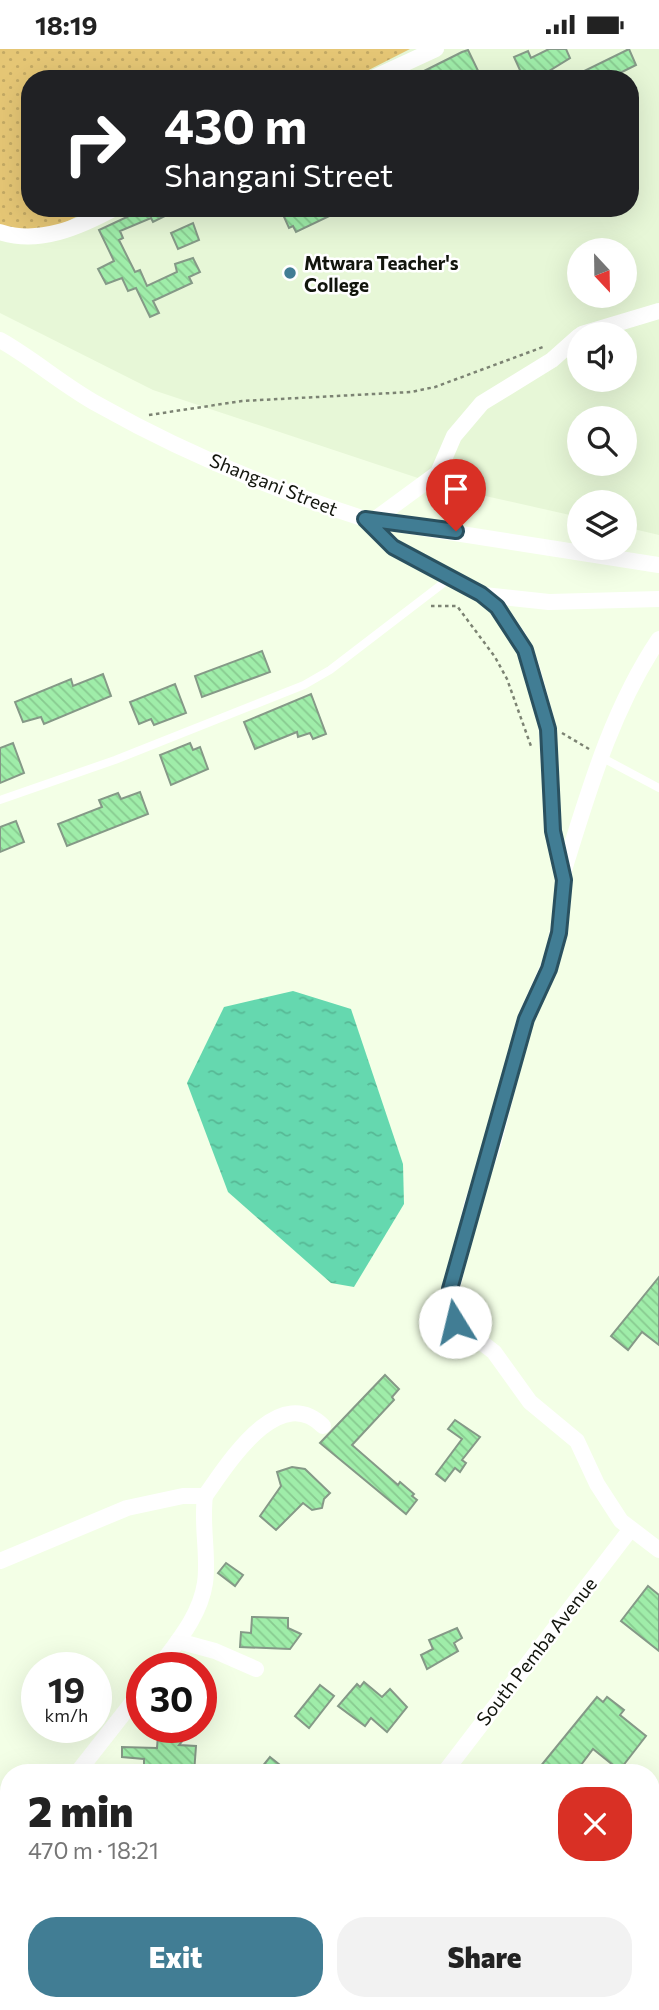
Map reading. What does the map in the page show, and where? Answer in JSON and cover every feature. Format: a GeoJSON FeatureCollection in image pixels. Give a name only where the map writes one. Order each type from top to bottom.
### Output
{"type":"FeatureCollection","features":[{"type":"Feature","properties":{"kind":"street"},"geometry":{"type":"LineString","coordinates":[[390,70],[436,49]]}},
{"type":"Feature","properties":{"kind":"street"},"geometry":{"type":"LineString","coordinates":[[0,232],[13,237],[37,237],[94,217]]}},
{"type":"Feature","properties":{"kind":"street"},"geometry":{"type":"LineString","coordinates":[[623,322],[659,311]]}},
{"type":"Feature","properties":{"kind":"street","name":"Shangani Street"},"geometry":{"type":"LineString","coordinates":[[0,339],[96,404],[127,420],[271,485],[370,519],[659,565]]}},
{"type":"Feature","properties":{"kind":"street"},"geometry":{"type":"LineString","coordinates":[[564,872],[553,831],[546,719],[519,638],[497,607],[481,594],[393,547],[370,519],[438,473],[454,436],[482,403],[567,348]]}},
{"type":"Feature","properties":{"kind":"street"},"geometry":{"type":"LineString","coordinates":[[481,594],[549,602],[659,599]]}},
{"type":"Feature","properties":{"kind":"street"},"geometry":{"type":"LineString","coordinates":[[659,639],[628,689],[601,757],[564,872],[561,914],[553,956],[526,1019],[493,1145],[472,1204],[447,1310],[455,1322],[494,1352],[530,1402],[577,1441],[597,1484],[630,1530],[659,1550]]}},
{"type":"Feature","properties":{"kind":"street"},"geometry":{"type":"LineString","coordinates":[[170,1652],[201,1601],[205,1581],[202,1528],[205,1496],[234,1454],[253,1435],[275,1420],[296,1412],[310,1416],[323,1426]]}},
{"type":"Feature","properties":{"kind":"street"},"geometry":{"type":"LineString","coordinates":[[0,1561],[127,1508],[183,1496],[205,1496]]}},
{"type":"Feature","properties":{"kind":"street","name":"South Pemba Avenue"},"geometry":{"type":"LineString","coordinates":[[450,1764],[630,1530]]}},
{"type":"Feature","properties":{"kind":"street"},"geometry":{"type":"LineString","coordinates":[[178,1641],[215,1651],[256,1669]]}},
{"type":"Feature","properties":{"kind":"street"},"geometry":{"type":"LineString","coordinates":[[84,1764],[126,1710]]}},
{"type":"Feature","properties":{"kind":"lane"},"geometry":{"type":"LineString","coordinates":[[0,800],[115,760],[304,685],[450,579]]}},
{"type":"Feature","properties":{"kind":"lane"},"geometry":{"type":"LineString","coordinates":[[601,757],[659,788]]}},
{"type":"Feature","properties":{"kind":"path"},"geometry":{"type":"LineString","coordinates":[[127,420],[171,409],[242,401],[411,392],[448,383],[547,345]]}},
{"type":"Feature","properties":{"kind":"path"},"geometry":{"type":"LineString","coordinates":[[415,607],[457,606],[495,657],[507,679],[533,751],[548,766]]}},
{"type":"Feature","properties":{"kind":"path"},"geometry":{"type":"LineString","coordinates":[[546,719],[567,737],[601,757]]}},
{"type":"Feature","properties":{"kind":"shaded area","name":"Mtwara Teacher's College"},"geometry":{"type":"Polygon","coordinates":[[[0,49],[659,49],[659,535],[637,530],[637,490],[567,490],[567,514],[445,487],[153,390],[0,313],[0,49]]]}},
{"type":"Feature","properties":{"kind":"shaded area"},"geometry":{"type":"Polygon","coordinates":[[[0,49],[410,49],[369,70],[21,70],[21,217],[76,217],[47,232],[0,226],[0,49]]]}},
{"type":"Feature","properties":{"kind":"water"},"geometry":{"type":"Polygon","coordinates":[[[293,991],[351,1009],[403,1164],[404,1204],[354,1287],[331,1283],[228,1192],[187,1083],[224,1007],[293,991]]]}},
{"type":"Feature","properties":{"kind":"building"},"geometry":{"type":"Polygon","coordinates":[[[549,49],[566,49],[570,58],[551,70],[520,70],[514,57],[528,51],[531,58],[549,49]]]}},
{"type":"Feature","properties":{"kind":"building"},"geometry":{"type":"Polygon","coordinates":[[[629,49],[636,65],[626,70],[586,70],[629,49]]]}},
{"type":"Feature","properties":{"kind":"building"},"geometry":{"type":"Polygon","coordinates":[[[468,50],[478,70],[426,70],[468,50]]]}},
{"type":"Feature","properties":{"kind":"building"},"geometry":{"type":"Polygon","coordinates":[[[127,217],[163,217],[153,222],[151,218],[120,231],[123,238],[119,240],[135,272],[140,270],[147,286],[177,272],[175,264],[193,258],[200,272],[189,277],[192,283],[153,301],[159,313],[150,317],[136,288],[128,291],[122,278],[106,284],[98,269],[114,261],[99,230],[127,217]]]}},
{"type":"Feature","properties":{"kind":"building"},"geometry":{"type":"Polygon","coordinates":[[[284,217],[327,217],[296,232],[293,226],[289,228],[284,217]]]}},
{"type":"Feature","properties":{"kind":"building"},"geometry":{"type":"Polygon","coordinates":[[[193,223],[199,240],[178,249],[171,233],[193,223]]]}},
{"type":"Feature","properties":{"kind":"building"},"geometry":{"type":"Polygon","coordinates":[[[262,651],[270,672],[202,697],[195,676],[262,651]]]}},
{"type":"Feature","properties":{"kind":"building"},"geometry":{"type":"Polygon","coordinates":[[[103,674],[111,696],[44,724],[41,717],[23,722],[15,702],[71,679],[73,686],[103,674]]]}},
{"type":"Feature","properties":{"kind":"building"},"geometry":{"type":"Polygon","coordinates":[[[175,684],[186,713],[154,725],[151,719],[139,724],[130,702],[175,684]]]}},
{"type":"Feature","properties":{"kind":"building"},"geometry":{"type":"Polygon","coordinates":[[[311,694],[326,734],[313,739],[310,733],[298,737],[297,732],[255,749],[244,722],[311,694]]]}},
{"type":"Feature","properties":{"kind":"building"},"geometry":{"type":"Polygon","coordinates":[[[13,743],[24,773],[0,783],[0,748],[13,743]]]}},
{"type":"Feature","properties":{"kind":"building"},"geometry":{"type":"Polygon","coordinates":[[[190,743],[193,750],[200,747],[208,769],[171,785],[160,755],[190,743]]]}},
{"type":"Feature","properties":{"kind":"building"},"geometry":{"type":"Polygon","coordinates":[[[140,792],[148,814],[67,846],[58,824],[102,807],[99,800],[118,793],[121,799],[140,792]]]}},
{"type":"Feature","properties":{"kind":"building"},"geometry":{"type":"Polygon","coordinates":[[[16,821],[24,842],[0,852],[0,827],[16,821]]]}},
{"type":"Feature","properties":{"kind":"building"},"geometry":{"type":"Polygon","coordinates":[[[659,1277],[659,1345],[642,1332],[628,1350],[611,1336],[659,1277]]]}},
{"type":"Feature","properties":{"kind":"building"},"geometry":{"type":"Polygon","coordinates":[[[385,1375],[399,1389],[392,1397],[394,1400],[352,1445],[398,1485],[400,1482],[414,1494],[412,1496],[417,1500],[406,1514],[320,1443],[385,1375]]]}},
{"type":"Feature","properties":{"kind":"building"},"geometry":{"type":"Polygon","coordinates":[[[455,1420],[480,1437],[462,1460],[466,1463],[460,1472],[455,1468],[445,1481],[436,1474],[462,1439],[448,1429],[455,1420]]]}},
{"type":"Feature","properties":{"kind":"building"},"geometry":{"type":"Polygon","coordinates":[[[292,1467],[305,1469],[330,1493],[324,1499],[322,1508],[312,1510],[303,1503],[276,1530],[260,1516],[281,1486],[277,1472],[292,1467]]]}},
{"type":"Feature","properties":{"kind":"building"},"geometry":{"type":"Polygon","coordinates":[[[226,1563],[243,1575],[235,1586],[218,1573],[226,1563]]]}},
{"type":"Feature","properties":{"kind":"building"},"geometry":{"type":"Polygon","coordinates":[[[648,1586],[659,1595],[659,1651],[621,1621],[648,1586]]]}},
{"type":"Feature","properties":{"kind":"building"},"geometry":{"type":"Polygon","coordinates":[[[252,1617],[288,1618],[288,1628],[301,1634],[290,1649],[240,1647],[241,1632],[251,1633],[252,1617]]]}},
{"type":"Feature","properties":{"kind":"building"},"geometry":{"type":"Polygon","coordinates":[[[457,1628],[462,1638],[454,1643],[458,1651],[427,1669],[421,1655],[433,1649],[429,1640],[457,1628]]]}},
{"type":"Feature","properties":{"kind":"building"},"geometry":{"type":"Polygon","coordinates":[[[364,1682],[382,1697],[390,1689],[407,1707],[387,1732],[371,1718],[365,1726],[338,1706],[357,1684],[360,1687],[364,1682]]]}},
{"type":"Feature","properties":{"kind":"building"},"geometry":{"type":"Polygon","coordinates":[[[320,1685],[334,1696],[309,1728],[295,1716],[320,1685]]]}},
{"type":"Feature","properties":{"kind":"building"},"geometry":{"type":"Polygon","coordinates":[[[597,1697],[603,1702],[607,1697],[624,1710],[620,1715],[646,1736],[624,1764],[612,1764],[593,1749],[582,1764],[542,1764],[597,1697]]]}},
{"type":"Feature","properties":{"kind":"building"},"geometry":{"type":"Polygon","coordinates":[[[157,1743],[196,1746],[195,1764],[144,1764],[144,1759],[122,1757],[122,1747],[157,1748],[157,1743]]]}},
{"type":"Feature","properties":{"kind":"building"},"geometry":{"type":"Polygon","coordinates":[[[270,1757],[279,1764],[264,1764],[270,1757]]]}},
{"type":"Feature","properties":{"kind":"place","name":"Mtwara Teacher's College"},"geometry":{"type":"Point","coordinates":[290,273]}},
{"type":"Feature","properties":{"kind":"route"},"geometry":{"type":"LineString","coordinates":[[455,1322],[447,1310],[450,1289],[472,1204],[493,1145],[506,1087],[526,1019],[553,956],[559,933],[564,880],[553,831],[548,783],[548,729],[531,665],[519,638],[497,607],[481,594],[412,560],[385,541],[365,519],[456,531]]}}]}
